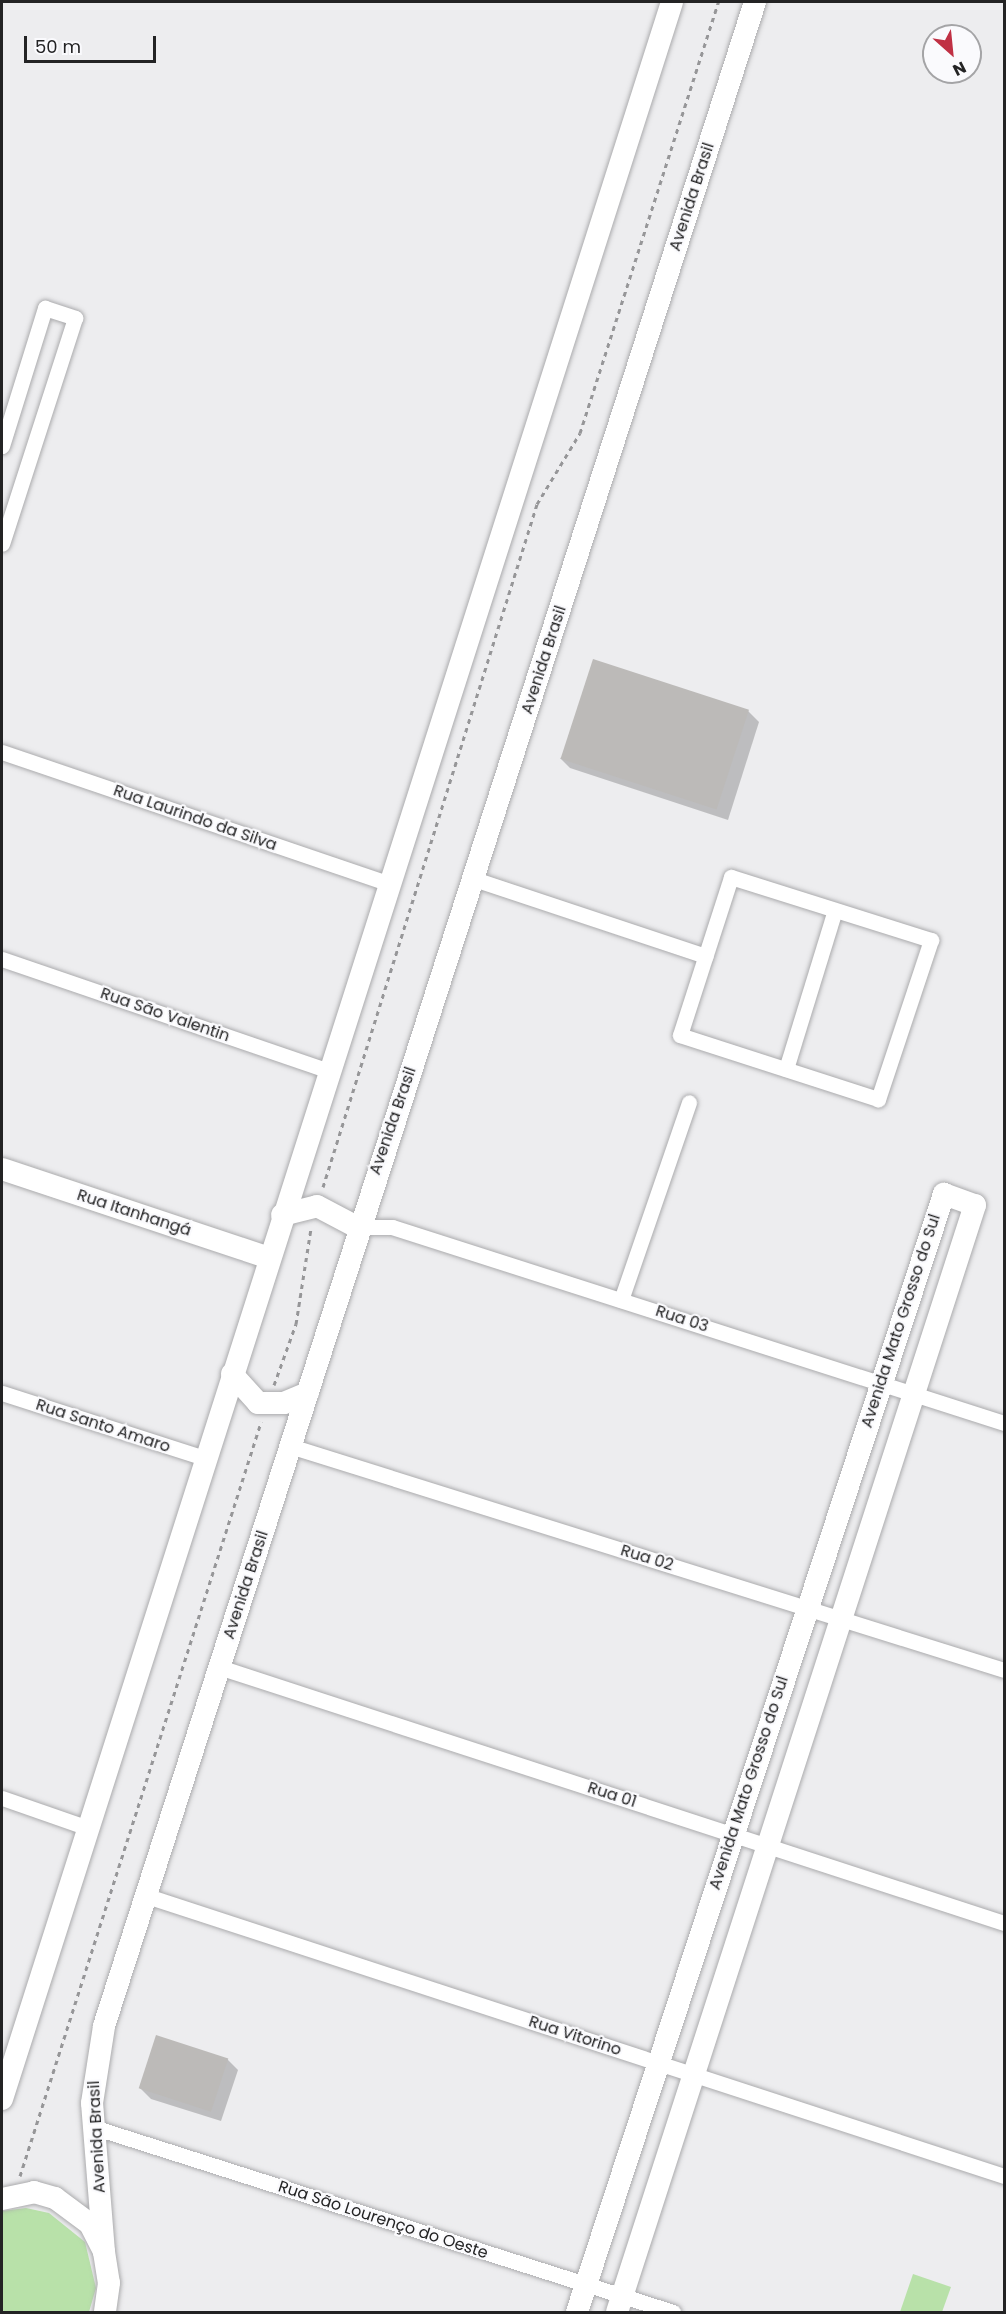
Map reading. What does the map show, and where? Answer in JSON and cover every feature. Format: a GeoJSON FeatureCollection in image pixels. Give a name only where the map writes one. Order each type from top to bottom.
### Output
{"type":"FeatureCollection","features":[{"type":"Feature","properties":{"kind":"main road"},"geometry":{"type":"LineString","coordinates":[[2,2099],[5,2074],[88,1828],[267,1257],[329,1071],[672,2]]}},
{"type":"Feature","properties":{"kind":"main road","name":"Avenida Brasil"},"geometry":{"type":"LineString","coordinates":[[104,2252],[93,2127],[97,2053],[308,1393],[357,1227],[474,879],[755,2]]}},
{"type":"Feature","properties":{"kind":"main road","name":"Rua Itanhangá"},"geometry":{"type":"LineString","coordinates":[[2,1169],[267,1257]]}},
{"type":"Feature","properties":{"kind":"main road","name":"Avenida Mato Grosso do Sul"},"geometry":{"type":"LineString","coordinates":[[577,2313],[806,1608],[944,1194],[975,1205],[620,2305]]}},
{"type":"Feature","properties":{"kind":"main road"},"geometry":{"type":"LineString","coordinates":[[282,1215],[317,1206],[357,1227]]}},
{"type":"Feature","properties":{"kind":"main road"},"geometry":{"type":"LineString","coordinates":[[232,1374],[248,1397],[267,1404],[308,1393]]}},
{"type":"Feature","properties":{"kind":"main road"},"geometry":{"type":"LineString","coordinates":[[8,2197],[34,2192],[75,2209],[90,2224],[104,2252],[115,2313]]}},
{"type":"Feature","properties":{"kind":"main road"},"geometry":{"type":"LineString","coordinates":[[105,2313],[109,2283]]}},
{"type":"Feature","properties":{"kind":"street"},"geometry":{"type":"LineString","coordinates":[[2,446],[45,308],[75,318],[2,544]]}},
{"type":"Feature","properties":{"kind":"street","name":"Rua Laurindo da Silva"},"geometry":{"type":"LineString","coordinates":[[2,752],[389,884]]}},
{"type":"Feature","properties":{"kind":"street"},"geometry":{"type":"LineString","coordinates":[[731,877],[835,910],[931,940],[878,1099],[680,1035],[731,877]]}},
{"type":"Feature","properties":{"kind":"street"},"geometry":{"type":"LineString","coordinates":[[474,879],[706,956]]}},
{"type":"Feature","properties":{"kind":"street"},"geometry":{"type":"LineString","coordinates":[[786,1069],[835,910]]}},
{"type":"Feature","properties":{"kind":"street","name":"Rua São Valentin"},"geometry":{"type":"LineString","coordinates":[[2,959],[329,1071]]}},
{"type":"Feature","properties":{"kind":"street"},"geometry":{"type":"LineString","coordinates":[[621,1300],[689,1102]]}},
{"type":"Feature","properties":{"kind":"street","name":"Rua 03"},"geometry":{"type":"LineString","coordinates":[[357,1227],[392,1227],[1005,1423]]}},
{"type":"Feature","properties":{"kind":"street","name":"Rua Santo Amaro"},"geometry":{"type":"LineString","coordinates":[[2,1394],[205,1458]]}},
{"type":"Feature","properties":{"kind":"street","name":"Rua 02"},"geometry":{"type":"LineString","coordinates":[[290,1446],[1005,1670]]}},
{"type":"Feature","properties":{"kind":"street","name":"Rua 01"},"geometry":{"type":"LineString","coordinates":[[219,1667],[1005,1923]]}},
{"type":"Feature","properties":{"kind":"street"},"geometry":{"type":"LineString","coordinates":[[2,1798],[88,1828]]}},
{"type":"Feature","properties":{"kind":"street","name":"Rua Vitorino"},"geometry":{"type":"LineString","coordinates":[[147,1896],[1005,2176]]}},
{"type":"Feature","properties":{"kind":"street","name":"Rua São Lourenço do Oeste"},"geometry":{"type":"LineString","coordinates":[[93,2127],[585,2286],[620,2305],[673,2313]]}},
{"type":"Feature","properties":{"kind":"path"},"geometry":{"type":"LineString","coordinates":[[8,2197],[267,1404],[296,1324],[317,1206],[537,504],[580,433],[718,2]]}},
{"type":"Feature","properties":{"kind":"green space"},"geometry":{"type":"Polygon","coordinates":[[[26,2208],[49,2213],[85,2242],[96,2288],[89,2312],[2,2312],[2,2211],[26,2208]]]}},
{"type":"Feature","properties":{"kind":"green space"},"geometry":{"type":"Polygon","coordinates":[[[913,2274],[951,2287],[942,2312],[900,2312],[913,2274]]]}},
{"type":"Feature","properties":{"kind":"building"},"geometry":{"type":"Polygon","coordinates":[[[593,659],[749,710],[717,810],[561,759],[593,659]]]}},
{"type":"Feature","properties":{"kind":"building"},"geometry":{"type":"Polygon","coordinates":[[[156,2035],[228,2058],[211,2112],[139,2088],[156,2035]]]}}]}
